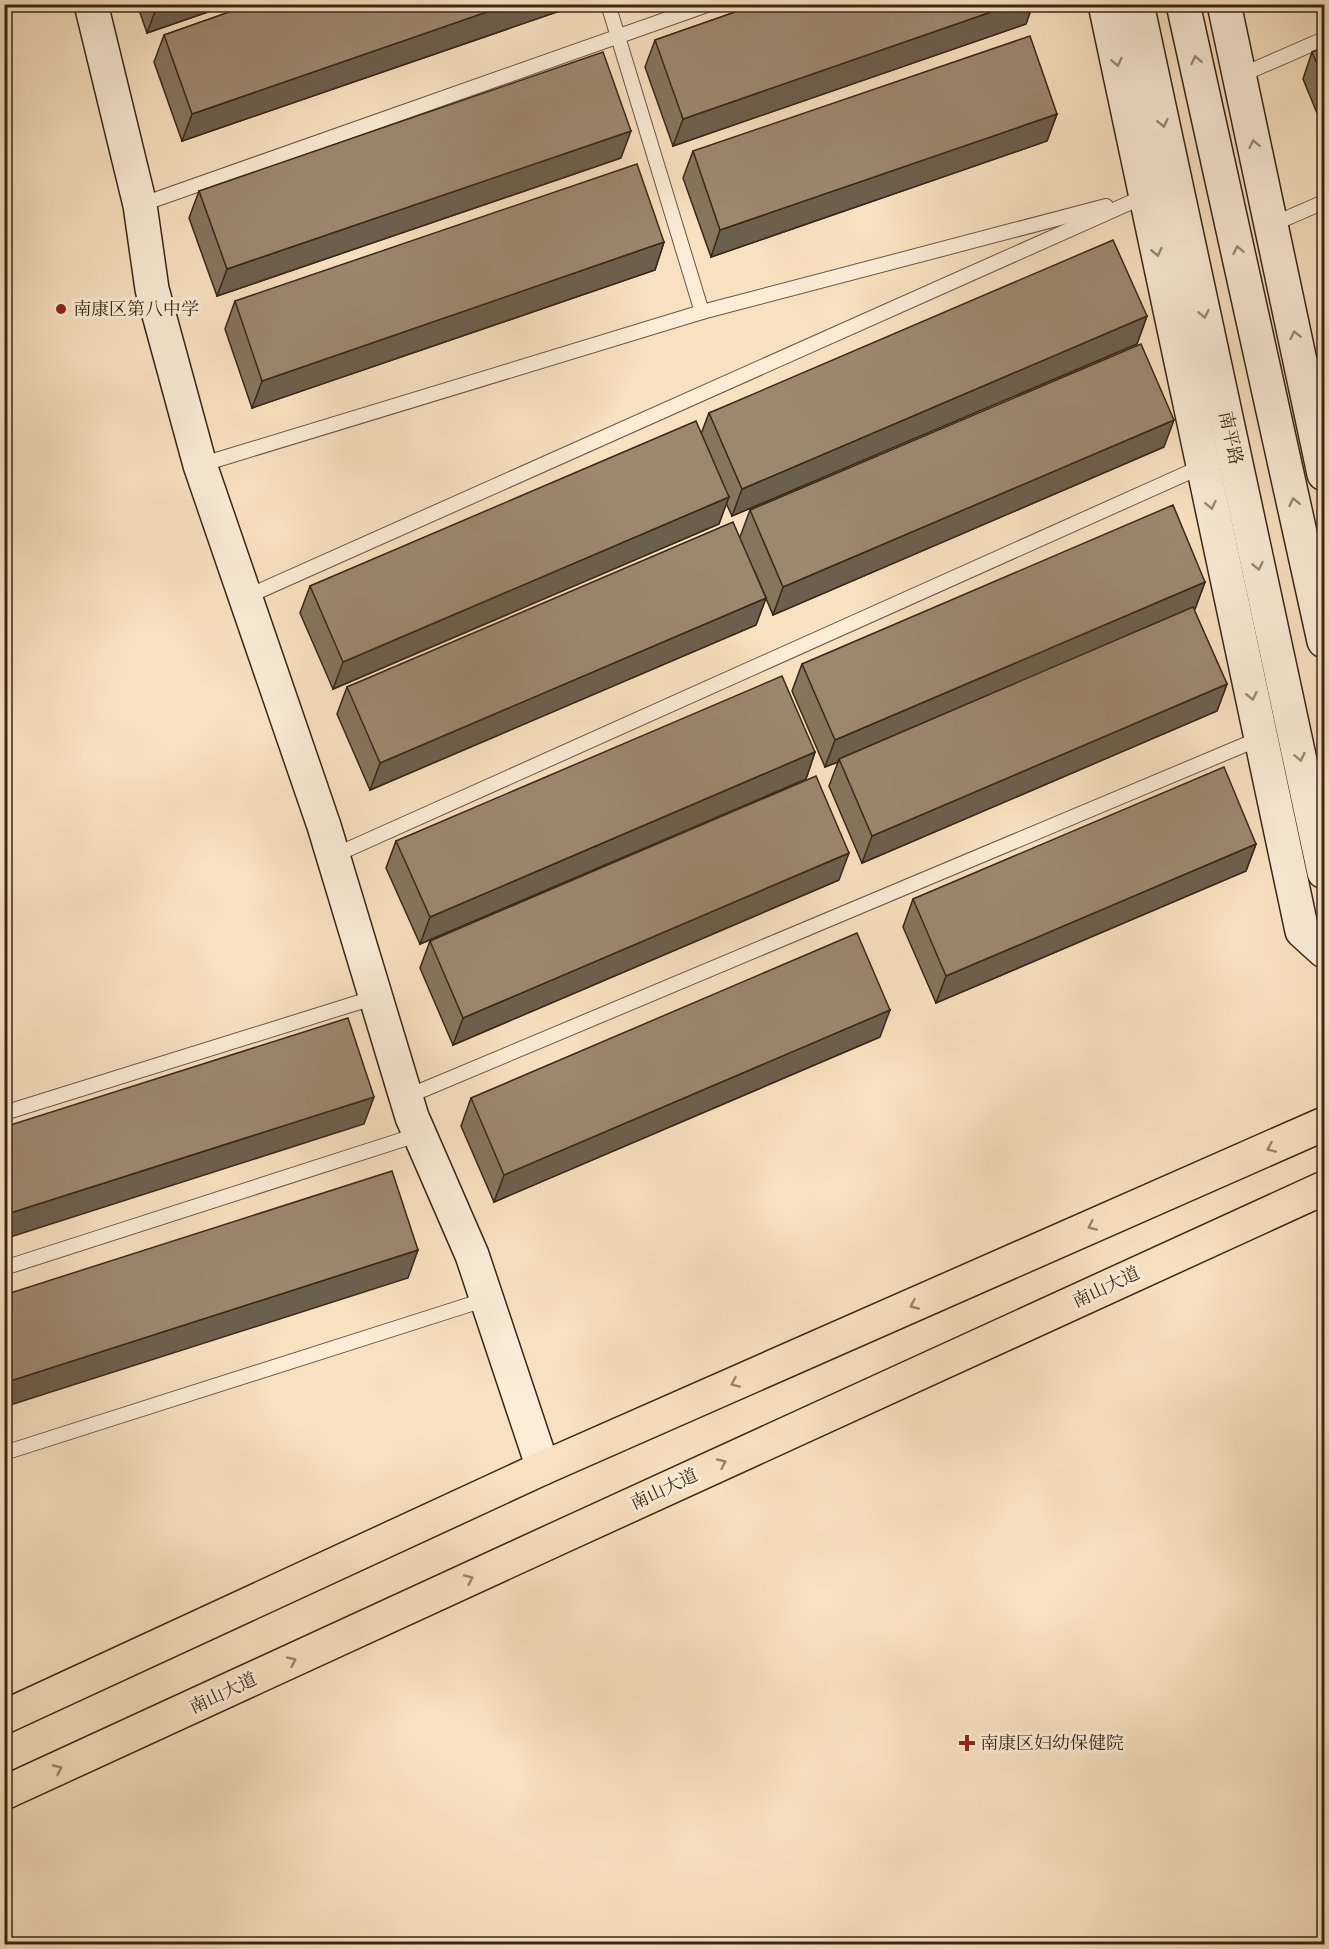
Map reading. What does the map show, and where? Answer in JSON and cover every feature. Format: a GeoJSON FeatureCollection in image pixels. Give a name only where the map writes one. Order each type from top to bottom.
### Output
{"type":"FeatureCollection","features":[{"type":"Feature","properties":{"kind":"main road"},"geometry":{"type":"LineString","coordinates":[[4,1717],[543,1468],[1324,1124]]}},
{"type":"Feature","properties":{"kind":"main road","name":"南山大道"},"geometry":{"type":"LineString","coordinates":[[4,1793],[1324,1188]]}},
{"type":"Feature","properties":{"kind":"street"},"geometry":{"type":"LineString","coordinates":[[91,4],[140,205],[152,288],[200,465],[333,856],[406,1097],[472,1255],[543,1468]]}},
{"type":"Feature","properties":{"kind":"street"},"geometry":{"type":"LineString","coordinates":[[1105,4],[1302,931],[1324,951]]}},
{"type":"Feature","properties":{"kind":"street","name":"南平路"},"geometry":{"type":"LineString","coordinates":[[1137,4],[1324,872]]}},
{"type":"Feature","properties":{"kind":"street"},"geometry":{"type":"LineString","coordinates":[[1183,4],[1324,641]]}},
{"type":"Feature","properties":{"kind":"street"},"geometry":{"type":"LineString","coordinates":[[1224,4],[1271,225],[1314,367],[1324,474]]}},
{"type":"Feature","properties":{"kind":"lane"},"geometry":{"type":"LineString","coordinates":[[608,4],[702,312]]}},
{"type":"Feature","properties":{"kind":"lane"},"geometry":{"type":"LineString","coordinates":[[140,205],[710,4]]}},
{"type":"Feature","properties":{"kind":"lane"},"geometry":{"type":"LineString","coordinates":[[1239,76],[1324,39]]}},
{"type":"Feature","properties":{"kind":"lane"},"geometry":{"type":"LineString","coordinates":[[200,465],[702,312],[1145,196]]}},
{"type":"Feature","properties":{"kind":"lane"},"geometry":{"type":"LineString","coordinates":[[245,598],[1145,196]]}},
{"type":"Feature","properties":{"kind":"lane"},"geometry":{"type":"LineString","coordinates":[[1271,225],[1324,202]]}},
{"type":"Feature","properties":{"kind":"lane"},"geometry":{"type":"LineString","coordinates":[[333,856],[1203,466]]}},
{"type":"Feature","properties":{"kind":"lane"},"geometry":{"type":"LineString","coordinates":[[406,1097],[1261,738]]}},
{"type":"Feature","properties":{"kind":"lane"},"geometry":{"type":"LineString","coordinates":[[4,1113],[376,997]]}},
{"type":"Feature","properties":{"kind":"lane"},"geometry":{"type":"LineString","coordinates":[[4,1268],[420,1134]]}},
{"type":"Feature","properties":{"kind":"lane"},"geometry":{"type":"LineString","coordinates":[[4,1453],[487,1299]]}},
{"type":"Feature","properties":{"kind":"building"},"geometry":{"type":"Polygon","coordinates":[[[252,4],[510,4],[192,114],[164,35],[252,4]]]}},
{"type":"Feature","properties":{"kind":"building"},"geometry":{"type":"Polygon","coordinates":[[[758,4],[1014,4],[683,119],[655,40],[758,4]]]}},
{"type":"Feature","properties":{"kind":"building"},"geometry":{"type":"Polygon","coordinates":[[[1030,36],[1057,114],[720,230],[693,151],[1030,36]]]}},
{"type":"Feature","properties":{"kind":"building"},"geometry":{"type":"Polygon","coordinates":[[[1324,47],[1324,80],[1312,52],[1324,47]]]}},
{"type":"Feature","properties":{"kind":"building"},"geometry":{"type":"Polygon","coordinates":[[[603,52],[631,131],[227,269],[199,191],[603,52]]]}},
{"type":"Feature","properties":{"kind":"building"},"geometry":{"type":"Polygon","coordinates":[[[637,164],[664,242],[262,381],[235,301],[637,164]]]}},
{"type":"Feature","properties":{"kind":"building"},"geometry":{"type":"Polygon","coordinates":[[[1113,240],[1147,316],[742,489],[709,413],[1113,240]]]}},
{"type":"Feature","properties":{"kind":"building"},"geometry":{"type":"Polygon","coordinates":[[[1141,344],[1174,420],[783,587],[750,510],[1141,344]]]}},
{"type":"Feature","properties":{"kind":"building"},"geometry":{"type":"Polygon","coordinates":[[[696,421],[729,497],[343,662],[310,586],[696,421]]]}},
{"type":"Feature","properties":{"kind":"building"},"geometry":{"type":"Polygon","coordinates":[[[1173,505],[1205,582],[835,740],[802,664],[1173,505]]]}},
{"type":"Feature","properties":{"kind":"building"},"geometry":{"type":"Polygon","coordinates":[[[733,522],[766,598],[380,763],[347,687],[733,522]]]}},
{"type":"Feature","properties":{"kind":"building"},"geometry":{"type":"Polygon","coordinates":[[[1193,607],[1227,684],[872,836],[839,759],[1193,607]]]}},
{"type":"Feature","properties":{"kind":"building"},"geometry":{"type":"Polygon","coordinates":[[[782,676],[815,752],[430,917],[396,841],[782,676]]]}},
{"type":"Feature","properties":{"kind":"building"},"geometry":{"type":"Polygon","coordinates":[[[1224,767],[1256,844],[946,976],[913,899],[1224,767]]]}},
{"type":"Feature","properties":{"kind":"building"},"geometry":{"type":"Polygon","coordinates":[[[816,776],[849,853],[463,1018],[430,941],[816,776]]]}},
{"type":"Feature","properties":{"kind":"building"},"geometry":{"type":"Polygon","coordinates":[[[857,933],[890,1010],[504,1175],[471,1098],[857,933]]]}},
{"type":"Feature","properties":{"kind":"building"},"geometry":{"type":"Polygon","coordinates":[[[348,1018],[374,1097],[4,1215],[4,1127],[348,1018]]]}},
{"type":"Feature","properties":{"kind":"building"},"geometry":{"type":"Polygon","coordinates":[[[392,1171],[418,1250],[4,1383],[4,1295],[392,1171]]]}},
{"type":"Feature","properties":{"kind":"place","name":"南康区第八中学"},"geometry":{"type":"Point","coordinates":[61,309]}},
{"type":"Feature","properties":{"kind":"place","name":"南康区妇幼保健院"},"geometry":{"type":"Point","coordinates":[967,1743]}}]}
